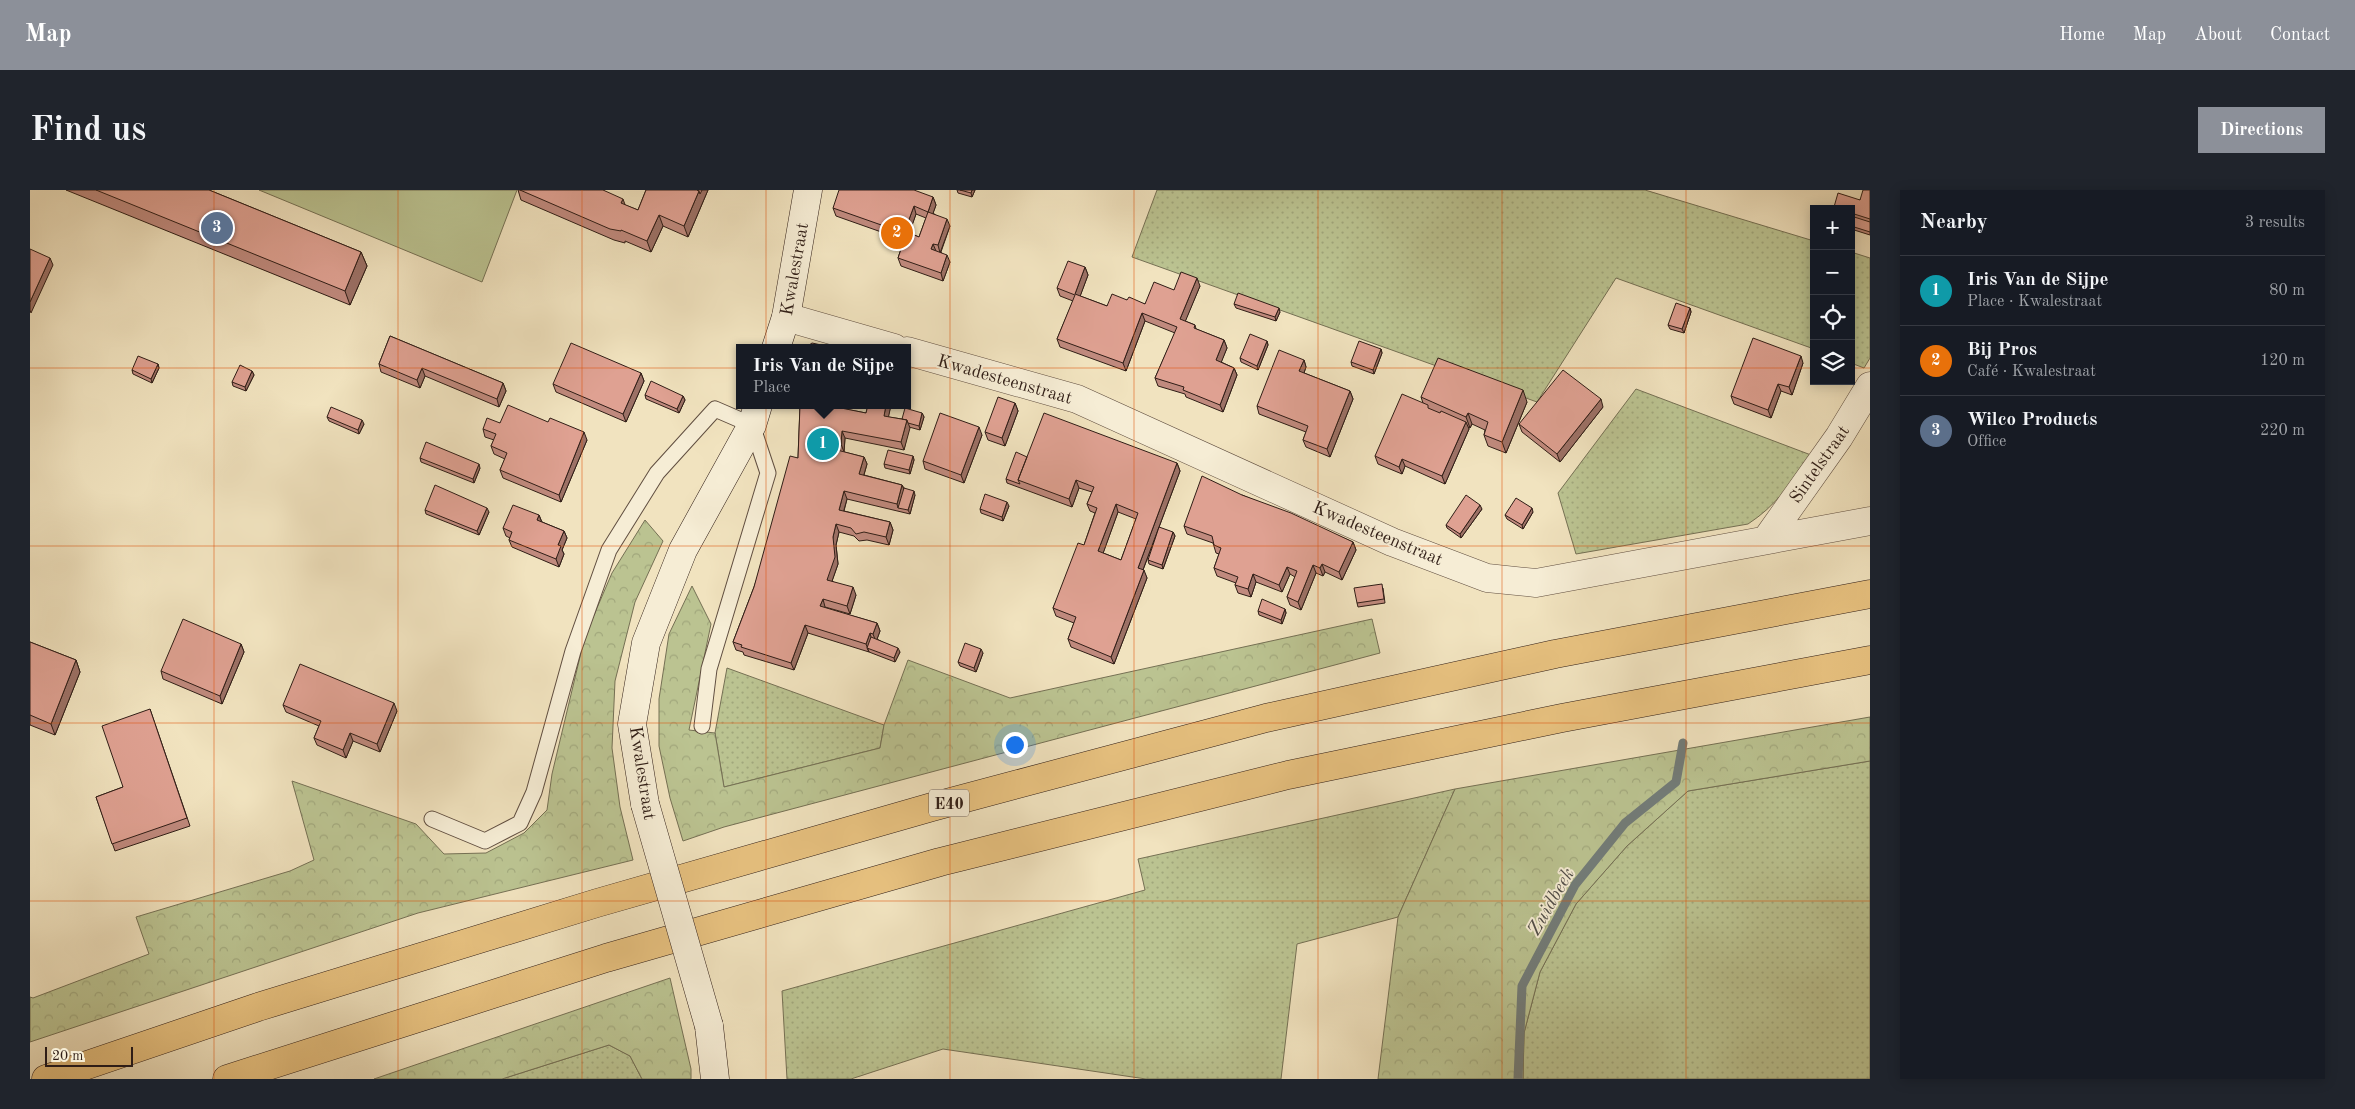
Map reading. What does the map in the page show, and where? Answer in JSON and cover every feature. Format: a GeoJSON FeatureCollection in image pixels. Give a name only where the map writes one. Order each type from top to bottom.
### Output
{"type":"FeatureCollection","features":[{"type":"Feature","properties":{"kind":"highway","name":"E40"},"geometry":{"type":"LineString","coordinates":[[46,1079],[258,1007],[597,904],[932,808],[1256,720],[1555,654],[1870,594]]}},
{"type":"Feature","properties":{"kind":"highway"},"geometry":{"type":"LineString","coordinates":[[227,1079],[606,958],[940,862],[1288,775],[1562,718],[1870,660]]}},
{"type":"Feature","properties":{"kind":"street","name":"Kwalestraat"},"geometry":{"type":"LineString","coordinates":[[777,344],[786,317],[808,190]]}},
{"type":"Feature","properties":{"kind":"street"},"geometry":{"type":"LineString","coordinates":[[786,317],[880,344]]}},
{"type":"Feature","properties":{"kind":"street","name":"Kwadesteenstraat"},"geometry":{"type":"LineString","coordinates":[[911,352],[1077,399],[1392,542],[1487,578],[1536,583],[1870,520]]}},
{"type":"Feature","properties":{"kind":"street","name":"Sintelstraat"},"geometry":{"type":"LineString","coordinates":[[1766,540],[1839,437],[1870,386]]}},
{"type":"Feature","properties":{"kind":"street","name":"Kwalestraat"},"geometry":{"type":"LineString","coordinates":[[715,1079],[709,1026],[645,804],[632,724],[646,644],[682,550],[755,415]]}},
{"type":"Feature","properties":{"kind":"lane"},"geometry":{"type":"LineString","coordinates":[[432,819],[486,841],[520,823],[534,792],[573,651],[609,550],[656,473],[715,409],[755,415],[768,473],[709,669],[702,726]]}},
{"type":"Feature","properties":{"kind":"green space"},"geometry":{"type":"Polygon","coordinates":[[[259,190],[517,190],[482,282],[259,190]]]}},
{"type":"Feature","properties":{"kind":"green space"},"geometry":{"type":"Polygon","coordinates":[[[1157,190],[1645,190],[1810,240],[1810,348],[1616,278],[1537,402],[1132,257],[1157,190]]]}},
{"type":"Feature","properties":{"kind":"green space"},"geometry":{"type":"Polygon","coordinates":[[[1855,253],[1870,258],[1870,358],[1864,368],[1855,365],[1855,253]]]}},
{"type":"Feature","properties":{"kind":"green space"},"geometry":{"type":"Polygon","coordinates":[[[1636,389],[1811,455],[1775,501],[1748,524],[1576,554],[1558,493],[1636,389]]]}},
{"type":"Feature","properties":{"kind":"green space"},"geometry":{"type":"Polygon","coordinates":[[[645,520],[663,541],[635,602],[615,681],[612,748],[620,807],[633,860],[418,913],[30,1042],[30,997],[33,998],[149,954],[136,917],[290,871],[314,860],[292,781],[416,824],[444,854],[486,853],[524,833],[547,810],[552,774],[585,636],[612,573],[645,520]]]}},
{"type":"Feature","properties":{"kind":"green space"},"geometry":{"type":"Polygon","coordinates":[[[692,586],[711,624],[689,730],[715,733],[724,787],[880,748],[884,725],[908,660],[1010,698],[1372,619],[1380,653],[724,827],[683,841],[670,798],[659,746],[659,699],[669,634],[692,586]]]}},
{"type":"Feature","properties":{"kind":"green space"},"geometry":{"type":"Polygon","coordinates":[[[727,668],[884,725],[880,748],[724,787],[715,733],[727,668]]]}},
{"type":"Feature","properties":{"kind":"green space"},"geometry":{"type":"Polygon","coordinates":[[[1870,717],[1870,761],[1688,791],[1627,846],[1576,904],[1540,972],[1524,1033],[1523,1079],[1378,1079],[1398,917],[1455,789],[1870,717]]]}},
{"type":"Feature","properties":{"kind":"green space"},"geometry":{"type":"Polygon","coordinates":[[[1870,761],[1870,1079],[1523,1079],[1524,1033],[1540,972],[1576,904],[1627,846],[1688,791],[1870,761]]]}},
{"type":"Feature","properties":{"kind":"green space"},"geometry":{"type":"Polygon","coordinates":[[[1455,789],[1398,917],[1297,944],[1281,1079],[1146,1079],[943,1049],[851,1079],[787,1079],[782,991],[1145,890],[1138,859],[1455,789]]]}},
{"type":"Feature","properties":{"kind":"green space"},"geometry":{"type":"Polygon","coordinates":[[[670,978],[691,1069],[691,1079],[642,1079],[630,1056],[609,1045],[502,1079],[374,1079],[670,978]]]}},
{"type":"Feature","properties":{"kind":"green space"},"geometry":{"type":"Polygon","coordinates":[[[609,1045],[630,1056],[642,1079],[502,1079],[609,1045]]]}},
{"type":"Feature","properties":{"kind":"building"},"geometry":{"type":"Polygon","coordinates":[[[96,190],[209,190],[361,252],[345,291],[96,190]]]}},
{"type":"Feature","properties":{"kind":"building"},"geometry":{"type":"Polygon","coordinates":[[[520,190],[603,190],[623,199],[621,203],[638,210],[646,190],[699,191],[684,226],[659,215],[647,241],[621,230],[610,229],[520,190]]]}},
{"type":"Feature","properties":{"kind":"building"},"geometry":{"type":"Polygon","coordinates":[[[839,190],[914,190],[933,197],[928,212],[914,206],[904,233],[833,208],[839,190]]]}},
{"type":"Feature","properties":{"kind":"building"},"geometry":{"type":"Polygon","coordinates":[[[960,190],[972,190],[971,193],[960,190]]]}},
{"type":"Feature","properties":{"kind":"building"},"geometry":{"type":"Polygon","coordinates":[[[1863,190],[1870,190],[1870,219],[1855,214],[1855,205],[1835,205],[1838,193],[1860,200],[1863,190]]]}},
{"type":"Feature","properties":{"kind":"building"},"geometry":{"type":"Polygon","coordinates":[[[928,212],[947,219],[938,245],[933,244],[931,249],[947,255],[941,273],[898,258],[907,232],[919,237],[928,212]]]}},
{"type":"Feature","properties":{"kind":"building"},"geometry":{"type":"Polygon","coordinates":[[[1855,217],[1870,222],[1870,232],[1855,227],[1855,217]]]}},
{"type":"Feature","properties":{"kind":"building"},"geometry":{"type":"Polygon","coordinates":[[[30,249],[50,258],[30,302],[30,249]]]}},
{"type":"Feature","properties":{"kind":"building"},"geometry":{"type":"Polygon","coordinates":[[[1068,261],[1085,267],[1075,294],[1107,306],[1112,294],[1127,300],[1129,297],[1145,304],[1154,282],[1174,290],[1181,272],[1197,278],[1180,319],[1195,325],[1194,328],[1224,340],[1216,360],[1234,368],[1220,405],[1183,390],[1184,387],[1155,378],[1177,327],[1142,313],[1123,363],[1057,339],[1075,295],[1057,288],[1068,261]]]}},
{"type":"Feature","properties":{"kind":"building"},"geometry":{"type":"Polygon","coordinates":[[[1238,293],[1279,308],[1275,317],[1234,304],[1238,293]]]}},
{"type":"Feature","properties":{"kind":"building"},"geometry":{"type":"Polygon","coordinates":[[[1676,303],[1690,308],[1682,329],[1668,325],[1676,303]]]}},
{"type":"Feature","properties":{"kind":"building"},"geometry":{"type":"Polygon","coordinates":[[[1250,334],[1267,341],[1257,366],[1240,358],[1250,334]]]}},
{"type":"Feature","properties":{"kind":"building"},"geometry":{"type":"Polygon","coordinates":[[[390,336],[503,383],[497,399],[422,368],[417,380],[379,364],[390,336]]]}},
{"type":"Feature","properties":{"kind":"building"},"geometry":{"type":"Polygon","coordinates":[[[1753,338],[1801,356],[1789,387],[1778,384],[1768,410],[1731,396],[1753,338]]]}},
{"type":"Feature","properties":{"kind":"building"},"geometry":{"type":"Polygon","coordinates":[[[1359,341],[1381,349],[1373,370],[1351,362],[1359,341]]]}},
{"type":"Feature","properties":{"kind":"building"},"geometry":{"type":"Polygon","coordinates":[[[571,343],[641,373],[623,414],[553,384],[571,343]]]}},
{"type":"Feature","properties":{"kind":"building"},"geometry":{"type":"Polygon","coordinates":[[[1279,350],[1304,360],[1299,371],[1350,391],[1327,449],[1303,440],[1308,426],[1257,406],[1279,350]]]}},
{"type":"Feature","properties":{"kind":"building"},"geometry":{"type":"Polygon","coordinates":[[[138,356],[158,364],[151,379],[132,370],[138,356]]]}},
{"type":"Feature","properties":{"kind":"building"},"geometry":{"type":"Polygon","coordinates":[[[1438,358],[1523,390],[1502,442],[1484,435],[1488,422],[1468,413],[1466,417],[1421,397],[1438,358]]]}},
{"type":"Feature","properties":{"kind":"building"},"geometry":{"type":"Polygon","coordinates":[[[240,365],[252,371],[245,387],[232,382],[240,365]]]}},
{"type":"Feature","properties":{"kind":"building"},"geometry":{"type":"Polygon","coordinates":[[[1563,370],[1601,399],[1557,454],[1519,424],[1563,370]]]}},
{"type":"Feature","properties":{"kind":"building"},"geometry":{"type":"Polygon","coordinates":[[[651,381],[683,396],[677,409],[645,395],[651,381]]]}},
{"type":"Feature","properties":{"kind":"building"},"geometry":{"type":"Polygon","coordinates":[[[1402,394],[1428,405],[1428,408],[1440,413],[1441,411],[1466,422],[1442,476],[1402,459],[1399,467],[1375,456],[1402,394]]]}},
{"type":"Feature","properties":{"kind":"building"},"geometry":{"type":"Polygon","coordinates":[[[998,397],[1015,403],[1002,438],[985,432],[998,397]]]}},
{"type":"Feature","properties":{"kind":"building"},"geometry":{"type":"Polygon","coordinates":[[[508,405],[548,422],[550,418],[584,432],[559,495],[500,470],[507,453],[491,446],[496,434],[483,429],[487,418],[500,423],[508,405]]]}},
{"type":"Feature","properties":{"kind":"building"},"geometry":{"type":"Polygon","coordinates":[[[331,407],[362,420],[358,430],[327,417],[331,407]]]}},
{"type":"Feature","properties":{"kind":"building"},"geometry":{"type":"Polygon","coordinates":[[[800,409],[846,409],[866,413],[867,409],[885,409],[884,416],[907,420],[901,442],[842,431],[841,444],[837,444],[837,450],[864,457],[859,474],[902,485],[897,504],[844,491],[839,510],[890,522],[886,537],[864,532],[856,534],[851,528],[836,524],[833,537],[835,557],[827,580],[853,587],[847,606],[823,599],[820,606],[877,623],[873,634],[870,633],[866,644],[805,625],[791,663],[741,647],[742,645],[733,642],[754,587],[790,456],[798,458],[800,409]]]}},
{"type":"Feature","properties":{"kind":"building"},"geometry":{"type":"Polygon","coordinates":[[[905,409],[922,413],[919,426],[902,419],[905,409]]]}},
{"type":"Feature","properties":{"kind":"building"},"geometry":{"type":"Polygon","coordinates":[[[940,413],[979,427],[961,475],[923,461],[940,413]]]}},
{"type":"Feature","properties":{"kind":"building"},"geometry":{"type":"Polygon","coordinates":[[[1044,413],[1177,463],[1138,568],[1144,570],[1111,657],[1068,639],[1076,617],[1053,608],[1078,543],[1084,545],[1097,508],[1087,504],[1094,487],[1076,480],[1069,499],[1018,480],[1044,413]],[[1116,504],[1098,551],[1121,560],[1138,513],[1116,504]]]}},
{"type":"Feature","properties":{"kind":"building"},"geometry":{"type":"Polygon","coordinates":[[[426,442],[479,464],[473,479],[420,458],[426,442]]]}},
{"type":"Feature","properties":{"kind":"building"},"geometry":{"type":"Polygon","coordinates":[[[888,450],[913,456],[909,470],[884,464],[888,450]]]}},
{"type":"Feature","properties":{"kind":"building"},"geometry":{"type":"Polygon","coordinates":[[[1016,452],[1027,457],[1018,480],[1020,484],[1006,479],[1016,452]]]}},
{"type":"Feature","properties":{"kind":"building"},"geometry":{"type":"Polygon","coordinates":[[[1202,476],[1242,495],[1291,513],[1353,542],[1339,572],[1322,564],[1320,568],[1313,565],[1298,602],[1287,597],[1297,571],[1287,567],[1279,585],[1253,574],[1248,589],[1235,585],[1238,577],[1214,568],[1221,548],[1214,545],[1212,536],[1184,526],[1202,476]]]}},
{"type":"Feature","properties":{"kind":"building"},"geometry":{"type":"Polygon","coordinates":[[[435,485],[487,508],[477,531],[425,510],[435,485]]]}},
{"type":"Feature","properties":{"kind":"building"},"geometry":{"type":"Polygon","coordinates":[[[904,488],[914,491],[908,510],[898,508],[904,488]]]}},
{"type":"Feature","properties":{"kind":"building"},"geometry":{"type":"Polygon","coordinates":[[[985,494],[1007,502],[1002,517],[980,509],[985,494]]]}},
{"type":"Feature","properties":{"kind":"building"},"geometry":{"type":"Polygon","coordinates":[[[1466,495],[1480,505],[1460,534],[1446,525],[1466,495]]]}},
{"type":"Feature","properties":{"kind":"building"},"geometry":{"type":"Polygon","coordinates":[[[1516,498],[1532,508],[1522,525],[1505,515],[1516,498]]]}},
{"type":"Feature","properties":{"kind":"building"},"geometry":{"type":"Polygon","coordinates":[[[513,505],[539,515],[537,520],[564,531],[558,545],[561,546],[556,559],[509,540],[512,532],[503,528],[513,505]]]}},
{"type":"Feature","properties":{"kind":"building"},"geometry":{"type":"Polygon","coordinates":[[[1159,527],[1173,532],[1162,565],[1148,560],[1159,527]]]}},
{"type":"Feature","properties":{"kind":"building"},"geometry":{"type":"Polygon","coordinates":[[[1382,584],[1384,599],[1357,603],[1354,588],[1382,584]]]}},
{"type":"Feature","properties":{"kind":"building"},"geometry":{"type":"Polygon","coordinates":[[[1262,599],[1285,609],[1281,620],[1258,611],[1262,599]]]}},
{"type":"Feature","properties":{"kind":"building"},"geometry":{"type":"Polygon","coordinates":[[[183,619],[241,644],[220,696],[161,671],[183,619]]]}},
{"type":"Feature","properties":{"kind":"building"},"geometry":{"type":"Polygon","coordinates":[[[871,637],[898,648],[894,658],[867,648],[871,637]]]}},
{"type":"Feature","properties":{"kind":"building"},"geometry":{"type":"Polygon","coordinates":[[[30,642],[76,660],[51,724],[30,715],[30,642]]]}},
{"type":"Feature","properties":{"kind":"building"},"geometry":{"type":"Polygon","coordinates":[[[965,643],[981,649],[974,668],[958,662],[965,643]]]}},
{"type":"Feature","properties":{"kind":"building"},"geometry":{"type":"Polygon","coordinates":[[[300,664],[394,703],[377,744],[350,733],[343,750],[314,738],[321,721],[283,705],[300,664]]]}},
{"type":"Feature","properties":{"kind":"building"},"geometry":{"type":"Polygon","coordinates":[[[150,709],[187,818],[112,844],[96,797],[123,787],[102,726],[150,709]]]}},
{"type":"Feature","properties":{"kind":"waterway","name":"Zuidbeek"},"geometry":{"type":"LineString","coordinates":[[1518,1079],[1522,986],[1575,885],[1625,823],[1676,782],[1683,743]]}},
{"type":"Feature","properties":{"kind":"place","name":"Wilco Products"},"geometry":{"type":"Point","coordinates":[217,228]}},
{"type":"Feature","properties":{"kind":"place","name":"Bij Pros"},"geometry":{"type":"Point","coordinates":[897,233]}},
{"type":"Feature","properties":{"kind":"place","name":"Iris Van de Sijpe"},"geometry":{"type":"Point","coordinates":[823,444]}}]}
